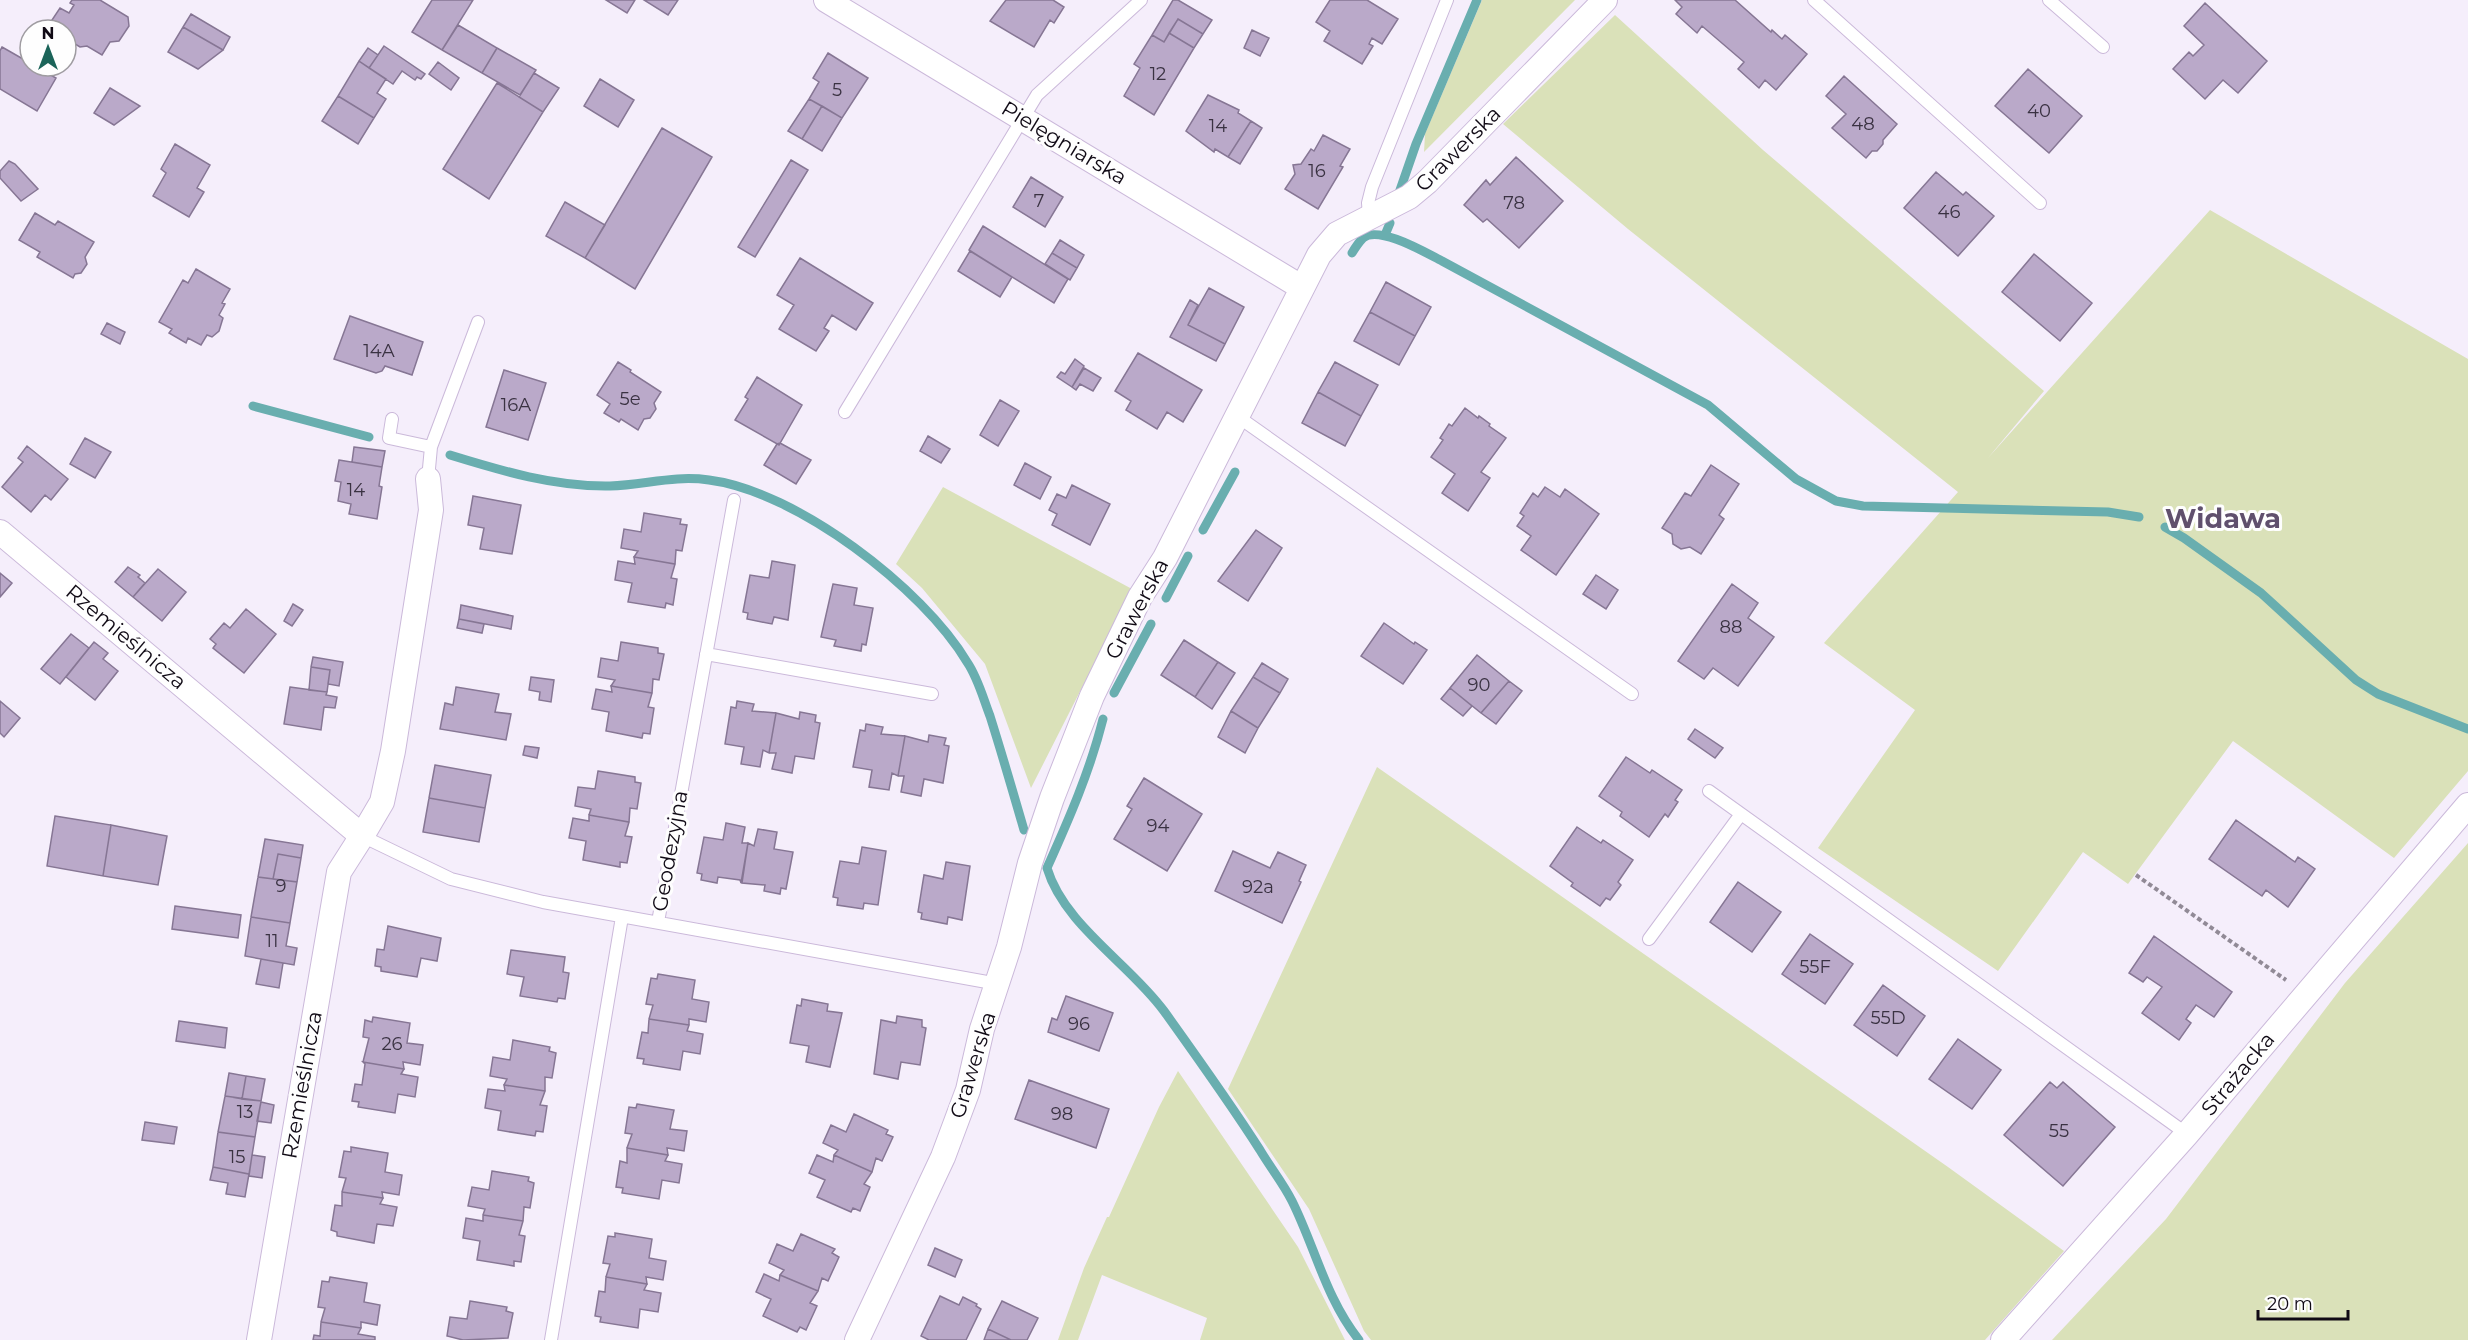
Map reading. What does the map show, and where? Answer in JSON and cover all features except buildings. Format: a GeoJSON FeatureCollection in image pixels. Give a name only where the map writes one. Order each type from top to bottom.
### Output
{"type":"FeatureCollection","features":[{"type":"Feature","properties":{"kind":"street","name":"Pielęgniarska"},"geometry":{"type":"LineString","coordinates":[[826,0],[1301,287]]}},
{"type":"Feature","properties":{"kind":"street","name":"Grawerska"},"geometry":{"type":"LineString","coordinates":[[856,1340],[943,1157],[968,1090],[982,1029],[998,984],[1034,852],[1052,798],[1092,696],[1140,597],[1165,558],[1301,287],[1319,255],[1332,238],[1347,227],[1409,196],[1427,182],[1605,0]]}},
{"type":"Feature","properties":{"kind":"street","name":"Rzemieślnicza"},"geometry":{"type":"LineString","coordinates":[[260,1340],[339,872],[382,802],[393,751],[431,510],[428,479]]}},
{"type":"Feature","properties":{"kind":"street","name":"Rzemieślnicza"},"geometry":{"type":"LineString","coordinates":[[0,532],[362,836]]}},
{"type":"Feature","properties":{"kind":"street","name":"Strażacka"},"geometry":{"type":"LineString","coordinates":[[2003,1340],[2187,1134],[2468,805]]}},
{"type":"Feature","properties":{"kind":"lane"},"geometry":{"type":"LineString","coordinates":[[845,412],[1037,95],[1141,0]]}},
{"type":"Feature","properties":{"kind":"lane"},"geometry":{"type":"LineString","coordinates":[[1369,216],[1368,203],[1372,187],[1447,0]]}},
{"type":"Feature","properties":{"kind":"lane"},"geometry":{"type":"LineString","coordinates":[[1814,0],[2040,203]]}},
{"type":"Feature","properties":{"kind":"lane"},"geometry":{"type":"LineString","coordinates":[[2049,0],[2103,47]]}},
{"type":"Feature","properties":{"kind":"lane"},"geometry":{"type":"LineString","coordinates":[[428,479],[431,447],[478,322]]}},
{"type":"Feature","properties":{"kind":"lane"},"geometry":{"type":"LineString","coordinates":[[1237,416],[1632,694]]}},
{"type":"Feature","properties":{"kind":"lane"},"geometry":{"type":"LineString","coordinates":[[392,419],[389,438],[431,447]]}},
{"type":"Feature","properties":{"kind":"lane","name":"Geodezyjna"},"geometry":{"type":"LineString","coordinates":[[551,1340],[622,917],[658,922],[734,501]]}},
{"type":"Feature","properties":{"kind":"lane"},"geometry":{"type":"LineString","coordinates":[[706,654],[932,694]]}},
{"type":"Feature","properties":{"kind":"lane"},"geometry":{"type":"LineString","coordinates":[[1709,791],[2187,1134]]}},
{"type":"Feature","properties":{"kind":"lane"},"geometry":{"type":"LineString","coordinates":[[1649,939],[1741,814]]}},
{"type":"Feature","properties":{"kind":"lane"},"geometry":{"type":"LineString","coordinates":[[362,836],[451,879],[543,902],[622,917]]}},
{"type":"Feature","properties":{"kind":"lane"},"geometry":{"type":"LineString","coordinates":[[658,922],[998,984]]}},
{"type":"Feature","properties":{"kind":"path"},"geometry":{"type":"LineString","coordinates":[[2136,875],[2306,994]]}},
{"type":"Feature","properties":{"kind":"green space"},"geometry":{"type":"Polygon","coordinates":[[[1482,0],[1575,0],[1424,152],[1425,134],[1482,0]]]}},
{"type":"Feature","properties":{"kind":"green space"},"geometry":{"type":"Polygon","coordinates":[[[1615,15],[1763,150],[2044,391],[1988,458],[2210,210],[2468,359],[2468,771],[2394,858],[2233,741],[2128,884],[2083,852],[1998,971],[1818,848],[1915,710],[1824,643],[1958,492],[1628,229],[1503,124],[1615,15]]]}},
{"type":"Feature","properties":{"kind":"green space"},"geometry":{"type":"Polygon","coordinates":[[[943,487],[1132,589],[1031,788],[985,664],[922,588],[896,564],[943,487]]]}},
{"type":"Feature","properties":{"kind":"green space"},"geometry":{"type":"Polygon","coordinates":[[[1377,767],[1948,1167],[2064,1251],[1985,1340],[1371,1340],[1364,1331],[1309,1209],[1228,1089],[1377,767]]]}},
{"type":"Feature","properties":{"kind":"green space"},"geometry":{"type":"Polygon","coordinates":[[[2468,843],[2468,1340],[2052,1340],[2166,1219],[2345,983],[2468,843]]]}},
{"type":"Feature","properties":{"kind":"green space"},"geometry":{"type":"Polygon","coordinates":[[[1178,1071],[1298,1247],[1345,1340],[1200,1340],[1207,1318],[1102,1275],[1078,1340],[1058,1340],[1084,1268],[1178,1071]]]}},
{"type":"Feature","properties":{"kind":"waterway"},"geometry":{"type":"LineString","coordinates":[[1399,193],[1416,144],[1477,0]]}},
{"type":"Feature","properties":{"kind":"waterway"},"geometry":{"type":"LineString","coordinates":[[1385,235],[1390,223]]}},
{"type":"Feature","properties":{"kind":"waterway"},"geometry":{"type":"LineString","coordinates":[[1352,253],[1363,238],[1370,235],[1391,237],[1425,252],[1708,405],[1796,479],[1836,501],[1863,506],[2108,512],[2139,517]]}},
{"type":"Feature","properties":{"kind":"waterway"},"geometry":{"type":"LineString","coordinates":[[253,406],[369,437]]}},
{"type":"Feature","properties":{"kind":"waterway"},"geometry":{"type":"LineString","coordinates":[[450,455],[549,481],[589,486],[623,485],[671,479],[709,480],[743,488],[780,503],[854,547],[920,604],[947,633],[971,668],[990,716],[1024,830]]}},
{"type":"Feature","properties":{"kind":"waterway"},"geometry":{"type":"LineString","coordinates":[[1203,530],[1235,472]]}},
{"type":"Feature","properties":{"kind":"waterway"},"geometry":{"type":"LineString","coordinates":[[2165,527],[2261,593],[2356,680],[2378,694],[2468,729]]}},
{"type":"Feature","properties":{"kind":"waterway"},"geometry":{"type":"LineString","coordinates":[[1166,598],[1188,556]]}},
{"type":"Feature","properties":{"kind":"waterway"},"geometry":{"type":"LineString","coordinates":[[1114,693],[1151,624]]}},
{"type":"Feature","properties":{"kind":"waterway"},"geometry":{"type":"LineString","coordinates":[[1103,719],[1085,776],[1047,868],[1068,908],[1164,1011],[1249,1132],[1292,1201],[1329,1290],[1359,1340]]}},
{"type":"Feature","properties":{"kind":"district","name":"Widawa"},"geometry":{"type":"Point","coordinates":[2223,519]}}]}
